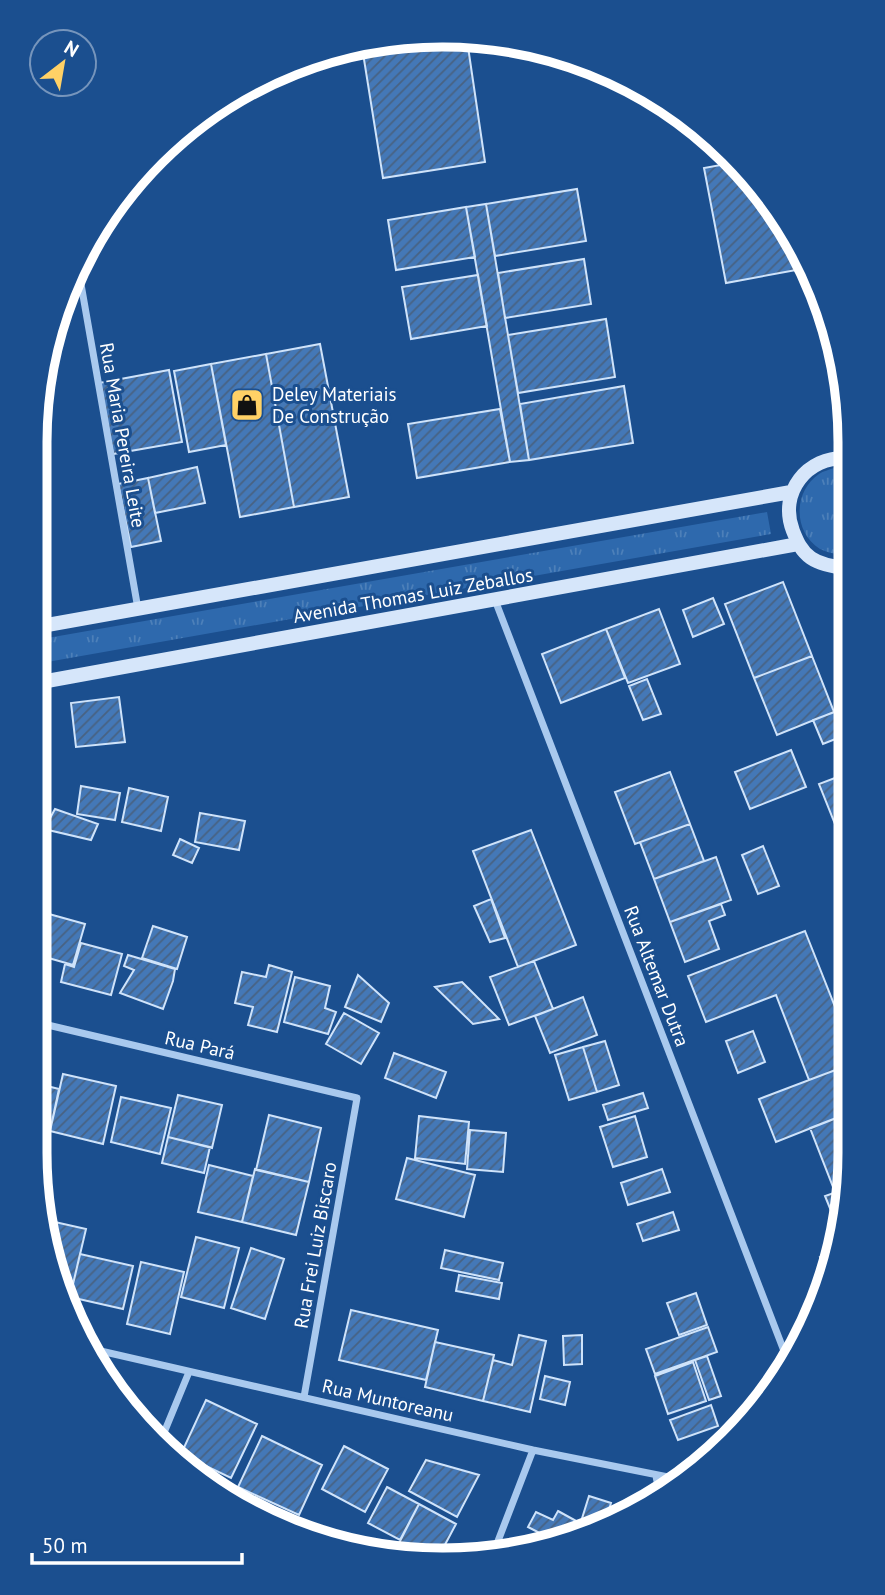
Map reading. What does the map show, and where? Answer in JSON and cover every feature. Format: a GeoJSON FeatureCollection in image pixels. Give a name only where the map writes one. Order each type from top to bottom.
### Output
{"type":"FeatureCollection","features":[{"type":"Feature","properties":{"kind":"main road"},"geometry":{"type":"LineString","coordinates":[[838,457],[817,463],[802,475],[791,492],[788,519],[798,544],[811,558],[828,566],[838,567]]}},
{"type":"Feature","properties":{"kind":"main road","name":"Avenida Thomas Luiz Zeballos"},"geometry":{"type":"LineString","coordinates":[[47,624],[791,492]]}},
{"type":"Feature","properties":{"kind":"main road","name":"Avenida Thomas Luiz Zeballos"},"geometry":{"type":"LineString","coordinates":[[47,681],[798,544]]}},
{"type":"Feature","properties":{"kind":"street","name":"Rua Maria Pereira Leite"},"geometry":{"type":"LineString","coordinates":[[81,283],[138,609]]}},
{"type":"Feature","properties":{"kind":"street","name":"Rua Altemar Dutra"},"geometry":{"type":"LineString","coordinates":[[495,600],[784,1351]]}},
{"type":"Feature","properties":{"kind":"street","name":"Rua Pará"},"geometry":{"type":"LineString","coordinates":[[47,1025],[357,1098]]}},
{"type":"Feature","properties":{"kind":"street","name":"Rua Frei Luiz Biscaro"},"geometry":{"type":"LineString","coordinates":[[304,1397],[357,1098]]}},
{"type":"Feature","properties":{"kind":"street","name":"Rua Muntoreanu"},"geometry":{"type":"LineString","coordinates":[[101,1351],[533,1450],[667,1477]]}},
{"type":"Feature","properties":{"kind":"street"},"geometry":{"type":"LineString","coordinates":[[164,1433],[189,1372]]}},
{"type":"Feature","properties":{"kind":"street"},"geometry":{"type":"LineString","coordinates":[[497,1544],[533,1450]]}},
{"type":"Feature","properties":{"kind":"street"},"geometry":{"type":"LineString","coordinates":[[656,1476],[657,1484]]}},
{"type":"Feature","properties":{"kind":"green space"},"geometry":{"type":"Polygon","coordinates":[[[838,468],[838,554],[820,549],[811,542],[801,523],[804,491],[810,482],[824,471],[838,468]]]}},
{"type":"Feature","properties":{"kind":"green space"},"geometry":{"type":"Polygon","coordinates":[[[767,512],[771,534],[47,662],[47,638],[767,512]]]}},
{"type":"Feature","properties":{"kind":"building"},"geometry":{"type":"Polygon","coordinates":[[[417,48],[468,48],[485,162],[383,178],[363,55],[417,48]]]}},
{"type":"Feature","properties":{"kind":"building"},"geometry":{"type":"Polygon","coordinates":[[[723,164],[740,182],[771,223],[798,270],[726,283],[704,168],[723,164]]]}},
{"type":"Feature","properties":{"kind":"building"},"geometry":{"type":"Polygon","coordinates":[[[577,189],[586,241],[495,256],[486,204],[577,189]]]}},
{"type":"Feature","properties":{"kind":"building"},"geometry":{"type":"Polygon","coordinates":[[[486,204],[529,460],[510,462],[466,207],[486,204]]]}},
{"type":"Feature","properties":{"kind":"building"},"geometry":{"type":"Polygon","coordinates":[[[466,207],[475,257],[396,270],[388,220],[466,207]]]}},
{"type":"Feature","properties":{"kind":"building"},"geometry":{"type":"Polygon","coordinates":[[[584,259],[591,304],[505,318],[498,273],[584,259]]]}},
{"type":"Feature","properties":{"kind":"building"},"geometry":{"type":"Polygon","coordinates":[[[478,275],[487,326],[411,339],[402,287],[478,275]]]}},
{"type":"Feature","properties":{"kind":"building"},"geometry":{"type":"Polygon","coordinates":[[[606,319],[615,377],[518,393],[508,335],[606,319]]]}},
{"type":"Feature","properties":{"kind":"building"},"geometry":{"type":"Polygon","coordinates":[[[320,344],[349,497],[294,507],[266,354],[320,344]]]}},
{"type":"Feature","properties":{"kind":"building","name":"Deley Materiais De Construção"},"geometry":{"type":"Polygon","coordinates":[[[266,354],[294,507],[240,517],[211,364],[266,354]]]}},
{"type":"Feature","properties":{"kind":"building"},"geometry":{"type":"Polygon","coordinates":[[[211,364],[226,445],[189,452],[174,371],[211,364]]]}},
{"type":"Feature","properties":{"kind":"building"},"geometry":{"type":"Polygon","coordinates":[[[169,370],[182,442],[113,454],[99,383],[169,370]]]}},
{"type":"Feature","properties":{"kind":"building"},"geometry":{"type":"Polygon","coordinates":[[[624,386],[633,443],[529,460],[520,404],[624,386]]]}},
{"type":"Feature","properties":{"kind":"building"},"geometry":{"type":"Polygon","coordinates":[[[500,409],[510,462],[417,478],[408,424],[500,409]]]}},
{"type":"Feature","properties":{"kind":"building"},"geometry":{"type":"Polygon","coordinates":[[[197,467],[205,503],[155,513],[148,478],[197,467]]]}},
{"type":"Feature","properties":{"kind":"building"},"geometry":{"type":"Polygon","coordinates":[[[148,478],[161,541],[131,547],[118,484],[148,478]]]}},
{"type":"Feature","properties":{"kind":"building"},"geometry":{"type":"Polygon","coordinates":[[[783,582],[812,656],[754,678],[725,604],[783,582]]]}},
{"type":"Feature","properties":{"kind":"building"},"geometry":{"type":"Polygon","coordinates":[[[713,598],[724,624],[693,637],[683,610],[713,598]]]}},
{"type":"Feature","properties":{"kind":"building"},"geometry":{"type":"Polygon","coordinates":[[[659,609],[680,664],[628,683],[606,629],[659,609]]]}},
{"type":"Feature","properties":{"kind":"building"},"geometry":{"type":"Polygon","coordinates":[[[606,629],[625,678],[561,703],[542,654],[606,629]]]}},
{"type":"Feature","properties":{"kind":"building"},"geometry":{"type":"Polygon","coordinates":[[[812,656],[834,712],[777,735],[754,678],[812,656]]]}},
{"type":"Feature","properties":{"kind":"building"},"geometry":{"type":"Polygon","coordinates":[[[647,679],[661,714],[643,720],[629,686],[647,679]]]}},
{"type":"Feature","properties":{"kind":"building"},"geometry":{"type":"Polygon","coordinates":[[[119,697],[125,742],[76,747],[71,703],[119,697]]]}},
{"type":"Feature","properties":{"kind":"building"},"geometry":{"type":"Polygon","coordinates":[[[838,711],[838,738],[823,744],[813,720],[838,711]]]}},
{"type":"Feature","properties":{"kind":"building"},"geometry":{"type":"Polygon","coordinates":[[[791,750],[806,787],[750,809],[735,772],[791,750]]]}},
{"type":"Feature","properties":{"kind":"building"},"geometry":{"type":"Polygon","coordinates":[[[670,772],[690,824],[635,844],[615,792],[670,772]]]}},
{"type":"Feature","properties":{"kind":"building"},"geometry":{"type":"Polygon","coordinates":[[[838,777],[838,823],[835,824],[819,784],[838,777]]]}},
{"type":"Feature","properties":{"kind":"building"},"geometry":{"type":"Polygon","coordinates":[[[81,786],[120,793],[115,820],[77,814],[81,786]]]}},
{"type":"Feature","properties":{"kind":"building"},"geometry":{"type":"Polygon","coordinates":[[[129,788],[168,797],[161,831],[122,822],[129,788]]]}},
{"type":"Feature","properties":{"kind":"building"},"geometry":{"type":"Polygon","coordinates":[[[55,809],[98,824],[91,840],[47,830],[47,824],[55,809]]]}},
{"type":"Feature","properties":{"kind":"building"},"geometry":{"type":"Polygon","coordinates":[[[200,813],[245,821],[239,850],[195,842],[200,813]]]}},
{"type":"Feature","properties":{"kind":"building"},"geometry":{"type":"Polygon","coordinates":[[[690,824],[704,861],[654,879],[640,842],[690,824]]]}},
{"type":"Feature","properties":{"kind":"building"},"geometry":{"type":"Polygon","coordinates":[[[531,830],[576,945],[518,967],[473,851],[531,830]]]}},
{"type":"Feature","properties":{"kind":"building"},"geometry":{"type":"Polygon","coordinates":[[[180,839],[199,848],[192,863],[173,855],[180,839]]]}},
{"type":"Feature","properties":{"kind":"building"},"geometry":{"type":"Polygon","coordinates":[[[763,846],[779,886],[758,894],[742,855],[763,846]]]}},
{"type":"Feature","properties":{"kind":"building"},"geometry":{"type":"Polygon","coordinates":[[[716,857],[731,900],[670,922],[654,879],[716,857]]]}},
{"type":"Feature","properties":{"kind":"building"},"geometry":{"type":"Polygon","coordinates":[[[491,899],[505,938],[490,942],[474,906],[491,899]]]}},
{"type":"Feature","properties":{"kind":"building"},"geometry":{"type":"Polygon","coordinates":[[[721,904],[725,915],[709,921],[719,949],[685,962],[670,922],[721,904]]]}},
{"type":"Feature","properties":{"kind":"building"},"geometry":{"type":"Polygon","coordinates":[[[49,914],[85,924],[73,965],[47,958],[49,914]]]}},
{"type":"Feature","properties":{"kind":"building"},"geometry":{"type":"Polygon","coordinates":[[[153,926],[187,937],[177,969],[142,958],[153,926]]]}},
{"type":"Feature","properties":{"kind":"building"},"geometry":{"type":"Polygon","coordinates":[[[805,931],[838,1014],[838,1069],[809,1080],[776,995],[706,1022],[688,976],[805,931]]]}},
{"type":"Feature","properties":{"kind":"building"},"geometry":{"type":"Polygon","coordinates":[[[81,943],[122,954],[111,995],[61,982],[65,964],[74,967],[81,943]]]}},
{"type":"Feature","properties":{"kind":"building"},"geometry":{"type":"Polygon","coordinates":[[[128,955],[175,969],[163,1009],[120,993],[134,970],[124,966],[128,955]]]}},
{"type":"Feature","properties":{"kind":"building"},"geometry":{"type":"Polygon","coordinates":[[[534,961],[553,1009],[509,1025],[490,977],[534,961]]]}},
{"type":"Feature","properties":{"kind":"building"},"geometry":{"type":"Polygon","coordinates":[[[269,965],[292,972],[277,1032],[248,1025],[253,1007],[235,1003],[242,972],[266,977],[269,965]]]}},
{"type":"Feature","properties":{"kind":"building"},"geometry":{"type":"Polygon","coordinates":[[[358,975],[389,1003],[381,1022],[345,1007],[358,975]]]}},
{"type":"Feature","properties":{"kind":"building"},"geometry":{"type":"Polygon","coordinates":[[[295,977],[330,986],[325,1008],[336,1012],[328,1034],[284,1022],[295,977]]]}},
{"type":"Feature","properties":{"kind":"building"},"geometry":{"type":"Polygon","coordinates":[[[462,982],[499,1019],[473,1024],[435,987],[462,982]]]}},
{"type":"Feature","properties":{"kind":"building"},"geometry":{"type":"Polygon","coordinates":[[[583,997],[597,1035],[550,1053],[535,1016],[583,997]]]}},
{"type":"Feature","properties":{"kind":"building"},"geometry":{"type":"Polygon","coordinates":[[[344,1013],[379,1033],[361,1064],[326,1044],[344,1013]]]}},
{"type":"Feature","properties":{"kind":"building"},"geometry":{"type":"Polygon","coordinates":[[[753,1031],[765,1062],[738,1073],[726,1041],[753,1031]]]}},
{"type":"Feature","properties":{"kind":"building"},"geometry":{"type":"Polygon","coordinates":[[[605,1041],[619,1085],[597,1092],[583,1047],[605,1041]]]}},
{"type":"Feature","properties":{"kind":"building"},"geometry":{"type":"Polygon","coordinates":[[[583,1047],[597,1092],[569,1100],[555,1055],[583,1047]]]}},
{"type":"Feature","properties":{"kind":"building"},"geometry":{"type":"Polygon","coordinates":[[[394,1053],[446,1072],[436,1098],[385,1078],[394,1053]]]}},
{"type":"Feature","properties":{"kind":"building"},"geometry":{"type":"Polygon","coordinates":[[[838,1069],[838,1117],[776,1142],[759,1099],[838,1069]]]}},
{"type":"Feature","properties":{"kind":"building"},"geometry":{"type":"Polygon","coordinates":[[[63,1074],[116,1086],[103,1144],[50,1131],[63,1074]]]}},
{"type":"Feature","properties":{"kind":"building"},"geometry":{"type":"Polygon","coordinates":[[[47,1086],[59,1089],[50,1131],[47,1130],[47,1086]]]}},
{"type":"Feature","properties":{"kind":"building"},"geometry":{"type":"Polygon","coordinates":[[[643,1093],[648,1108],[608,1120],[603,1105],[643,1093]]]}},
{"type":"Feature","properties":{"kind":"building"},"geometry":{"type":"Polygon","coordinates":[[[178,1095],[222,1105],[212,1148],[168,1137],[178,1095]]]}},
{"type":"Feature","properties":{"kind":"building"},"geometry":{"type":"Polygon","coordinates":[[[121,1097],[171,1108],[160,1154],[111,1142],[121,1097]]]}},
{"type":"Feature","properties":{"kind":"building"},"geometry":{"type":"Polygon","coordinates":[[[269,1115],[321,1128],[309,1182],[256,1170],[269,1115]]]}},
{"type":"Feature","properties":{"kind":"building"},"geometry":{"type":"Polygon","coordinates":[[[419,1116],[469,1122],[465,1164],[415,1158],[419,1116]]]}},
{"type":"Feature","properties":{"kind":"building"},"geometry":{"type":"Polygon","coordinates":[[[635,1116],[647,1157],[613,1167],[600,1127],[635,1116]]]}},
{"type":"Feature","properties":{"kind":"building"},"geometry":{"type":"Polygon","coordinates":[[[838,1117],[835,1192],[835,1192],[810,1128],[838,1117]]]}},
{"type":"Feature","properties":{"kind":"building"},"geometry":{"type":"Polygon","coordinates":[[[470,1130],[506,1133],[503,1172],[467,1169],[470,1130]]]}},
{"type":"Feature","properties":{"kind":"building"},"geometry":{"type":"Polygon","coordinates":[[[168,1137],[210,1147],[204,1173],[162,1163],[168,1137]]]}},
{"type":"Feature","properties":{"kind":"building"},"geometry":{"type":"Polygon","coordinates":[[[407,1158],[475,1175],[464,1217],[396,1199],[407,1158]]]}},
{"type":"Feature","properties":{"kind":"building"},"geometry":{"type":"Polygon","coordinates":[[[209,1165],[253,1176],[242,1222],[198,1212],[209,1165]]]}},
{"type":"Feature","properties":{"kind":"building"},"geometry":{"type":"Polygon","coordinates":[[[255,1169],[309,1182],[296,1235],[242,1222],[255,1169]]]}},
{"type":"Feature","properties":{"kind":"building"},"geometry":{"type":"Polygon","coordinates":[[[662,1169],[670,1192],[628,1205],[621,1183],[662,1169]]]}},
{"type":"Feature","properties":{"kind":"building"},"geometry":{"type":"Polygon","coordinates":[[[835,1192],[832,1214],[825,1196],[835,1192]]]}},
{"type":"Feature","properties":{"kind":"building"},"geometry":{"type":"Polygon","coordinates":[[[673,1212],[679,1230],[643,1241],[637,1224],[673,1212]]]}},
{"type":"Feature","properties":{"kind":"building"},"geometry":{"type":"Polygon","coordinates":[[[54,1222],[86,1229],[72,1290],[54,1222]]]}},
{"type":"Feature","properties":{"kind":"building"},"geometry":{"type":"Polygon","coordinates":[[[196,1237],[239,1248],[224,1308],[181,1297],[196,1237]]]}},
{"type":"Feature","properties":{"kind":"building"},"geometry":{"type":"Polygon","coordinates":[[[251,1248],[284,1259],[265,1319],[231,1308],[251,1248]]]}},
{"type":"Feature","properties":{"kind":"building"},"geometry":{"type":"Polygon","coordinates":[[[445,1250],[503,1263],[499,1280],[441,1268],[445,1250]]]}},
{"type":"Feature","properties":{"kind":"building"},"geometry":{"type":"Polygon","coordinates":[[[80,1254],[133,1266],[123,1309],[75,1298],[72,1290],[80,1254]]]}},
{"type":"Feature","properties":{"kind":"building"},"geometry":{"type":"Polygon","coordinates":[[[141,1262],[184,1272],[170,1334],[127,1324],[141,1262]]]}},
{"type":"Feature","properties":{"kind":"building"},"geometry":{"type":"Polygon","coordinates":[[[459,1275],[502,1283],[499,1299],[456,1291],[459,1275]]]}},
{"type":"Feature","properties":{"kind":"building"},"geometry":{"type":"Polygon","coordinates":[[[696,1293],[707,1325],[679,1335],[667,1303],[696,1293]]]}},
{"type":"Feature","properties":{"kind":"building"},"geometry":{"type":"Polygon","coordinates":[[[351,1310],[438,1330],[426,1380],[339,1360],[351,1310]]]}},
{"type":"Feature","properties":{"kind":"building"},"geometry":{"type":"Polygon","coordinates":[[[708,1327],[717,1352],[655,1374],[646,1349],[708,1327]]]}},
{"type":"Feature","properties":{"kind":"building"},"geometry":{"type":"Polygon","coordinates":[[[519,1335],[546,1341],[530,1412],[483,1401],[493,1360],[512,1365],[519,1335]]]}},
{"type":"Feature","properties":{"kind":"building"},"geometry":{"type":"Polygon","coordinates":[[[582,1335],[582,1364],[564,1365],[563,1336],[582,1335]]]}},
{"type":"Feature","properties":{"kind":"building"},"geometry":{"type":"Polygon","coordinates":[[[435,1342],[494,1355],[483,1401],[425,1387],[435,1342]]]}},
{"type":"Feature","properties":{"kind":"building"},"geometry":{"type":"Polygon","coordinates":[[[707,1356],[721,1396],[709,1400],[695,1360],[707,1356]]]}},
{"type":"Feature","properties":{"kind":"building"},"geometry":{"type":"Polygon","coordinates":[[[693,1362],[706,1401],[668,1414],[655,1376],[693,1362]]]}},
{"type":"Feature","properties":{"kind":"building"},"geometry":{"type":"Polygon","coordinates":[[[545,1376],[570,1382],[565,1405],[540,1399],[545,1376]]]}},
{"type":"Feature","properties":{"kind":"building"},"geometry":{"type":"Polygon","coordinates":[[[206,1400],[257,1424],[231,1478],[196,1461],[183,1450],[206,1400]]]}},
{"type":"Feature","properties":{"kind":"building"},"geometry":{"type":"Polygon","coordinates":[[[711,1405],[718,1426],[678,1440],[670,1420],[711,1405]]]}},
{"type":"Feature","properties":{"kind":"building"},"geometry":{"type":"Polygon","coordinates":[[[262,1436],[322,1465],[299,1515],[238,1487],[262,1436]]]}},
{"type":"Feature","properties":{"kind":"building"},"geometry":{"type":"Polygon","coordinates":[[[344,1446],[388,1469],[365,1512],[322,1489],[344,1446]]]}},
{"type":"Feature","properties":{"kind":"building"},"geometry":{"type":"Polygon","coordinates":[[[426,1460],[479,1475],[457,1517],[409,1491],[426,1460]]]}},
{"type":"Feature","properties":{"kind":"building"},"geometry":{"type":"Polygon","coordinates":[[[387,1487],[419,1504],[400,1540],[368,1523],[387,1487]]]}},
{"type":"Feature","properties":{"kind":"building"},"geometry":{"type":"Polygon","coordinates":[[[589,1496],[611,1503],[609,1511],[581,1523],[589,1496]]]}},
{"type":"Feature","properties":{"kind":"building"},"geometry":{"type":"Polygon","coordinates":[[[419,1504],[456,1524],[443,1548],[399,1543],[419,1504]]]}},
{"type":"Feature","properties":{"kind":"building"},"geometry":{"type":"Polygon","coordinates":[[[558,1511],[578,1522],[543,1535],[528,1527],[536,1512],[553,1520],[558,1511]]]}},
{"type":"Feature","properties":{"kind":"place","name":"Deley Materiais De Construção"},"geometry":{"type":"Point","coordinates":[247,405]}}]}
